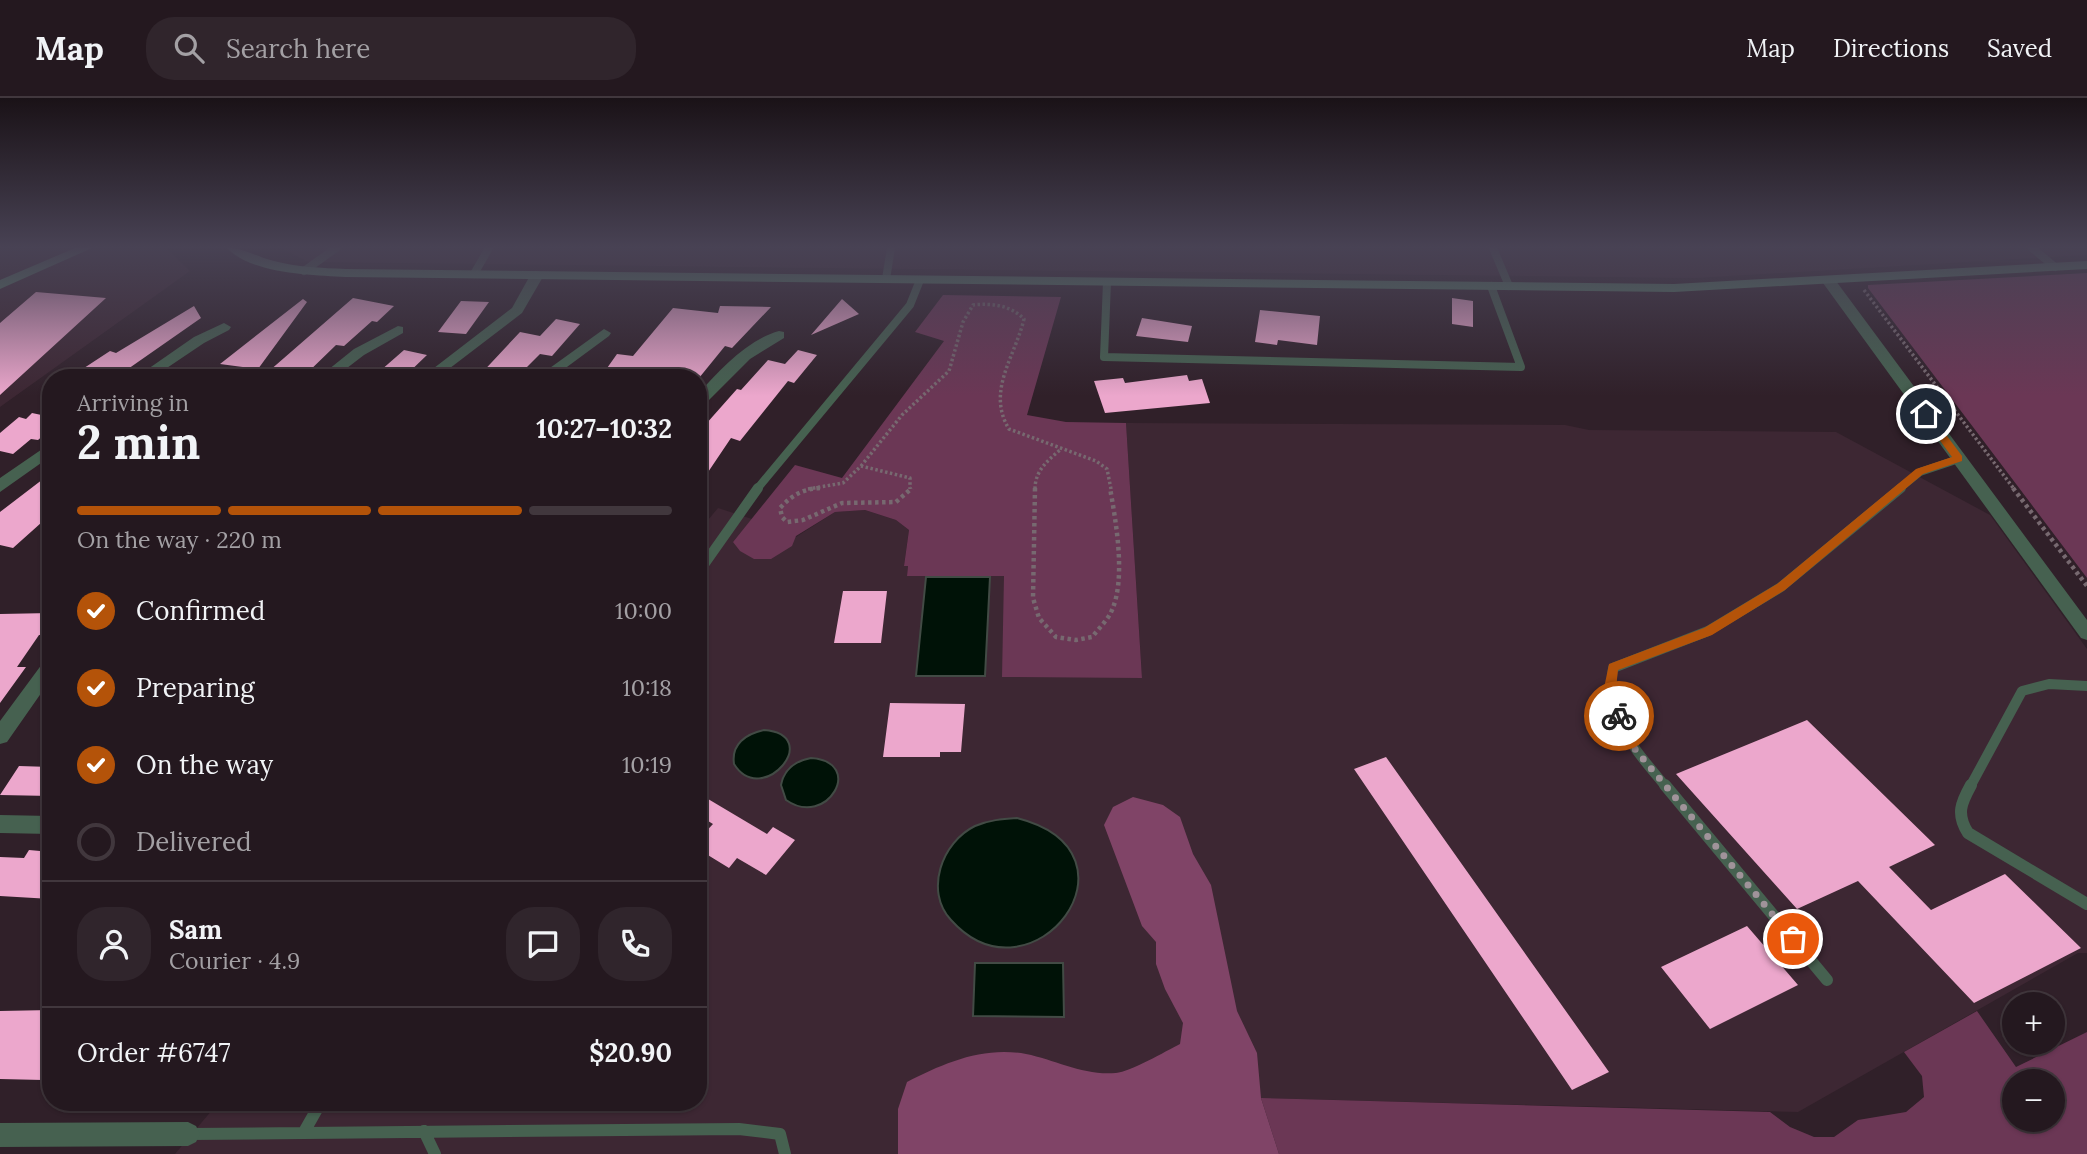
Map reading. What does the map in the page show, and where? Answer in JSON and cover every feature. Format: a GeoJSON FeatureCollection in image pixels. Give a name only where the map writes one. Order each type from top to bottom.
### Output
{"type":"FeatureCollection","features":[{"type":"Feature","properties":{"kind":"street"},"geometry":{"type":"LineString","coordinates":[[440,369],[517,310],[527,297]]}},
{"type":"Feature","properties":{"kind":"street"},"geometry":{"type":"LineString","coordinates":[[1841,297],[2087,634]]}},
{"type":"Feature","properties":{"kind":"street"},"geometry":{"type":"LineString","coordinates":[[156,369],[224,327]]}},
{"type":"Feature","properties":{"kind":"street"},"geometry":{"type":"LineString","coordinates":[[337,369],[359,352],[398,330]]}},
{"type":"Feature","properties":{"kind":"street"},"geometry":{"type":"LineString","coordinates":[[556,369],[604,334]]}},
{"type":"Feature","properties":{"kind":"street"},"geometry":{"type":"LineString","coordinates":[[707,393],[731,366],[756,345],[779,335]]}},
{"type":"Feature","properties":{"kind":"street"},"geometry":{"type":"LineString","coordinates":[[0,486],[42,455]]}},
{"type":"Feature","properties":{"kind":"street"},"geometry":{"type":"LineString","coordinates":[[0,736],[42,678]]}},
{"type":"Feature","properties":{"kind":"street"},"geometry":{"type":"LineString","coordinates":[[0,824],[42,825]]}},
{"type":"Feature","properties":{"kind":"street"},"geometry":{"type":"LineString","coordinates":[[0,1135],[188,1134]]}},
{"type":"Feature","properties":{"kind":"lane"},"geometry":{"type":"LineString","coordinates":[[707,560],[757,489],[917,297]]}},
{"type":"Feature","properties":{"kind":"lane"},"geometry":{"type":"LineString","coordinates":[[1106,297],[1104,357],[1521,367],[1495,297]]}},
{"type":"Feature","properties":{"kind":"lane"},"geometry":{"type":"LineString","coordinates":[[1826,980],[1625,737],[1610,688],[1613,668],[1708,631],[1781,587],[1920,472],[1958,458]]}},
{"type":"Feature","properties":{"kind":"lane"},"geometry":{"type":"LineString","coordinates":[[2087,686],[2049,684],[2022,691],[1960,805],[1961,822],[1968,832],[2087,904]]}},
{"type":"Feature","properties":{"kind":"lane"},"geometry":{"type":"LineString","coordinates":[[304,1132],[316,1111]]}},
{"type":"Feature","properties":{"kind":"lane"},"geometry":{"type":"LineString","coordinates":[[188,1134],[739,1129],[780,1134],[785,1154]]}},
{"type":"Feature","properties":{"kind":"lane"},"geometry":{"type":"LineString","coordinates":[[424,1131],[435,1154]]}},
{"type":"Feature","properties":{"kind":"path"},"geometry":{"type":"LineString","coordinates":[[1870,297],[2087,586]]}},
{"type":"Feature","properties":{"kind":"path"},"geometry":{"type":"LineString","coordinates":[[861,466],[910,478],[912,487],[905,497],[897,502],[863,501],[833,505],[804,521],[787,522],[782,517],[780,508],[790,495],[806,489],[845,484],[853,478],[861,466],[887,430],[918,398],[942,379],[950,367],[965,313],[973,305],[1003,306],[1018,312],[1024,319],[1023,331],[1009,357],[999,391],[1000,419],[1009,429],[1060,450],[1096,461],[1107,469],[1112,489],[1118,585],[1113,610],[1092,637],[1076,640],[1056,637],[1039,618],[1033,598],[1035,481],[1044,463],[1060,450]]}},
{"type":"Feature","properties":{"kind":"shaded area"},"geometry":{"type":"Polygon","coordinates":[[[0,297],[153,297],[53,369],[42,369],[42,377],[0,407],[0,297]]]}},
{"type":"Feature","properties":{"kind":"shaded area"},"geometry":{"type":"Polygon","coordinates":[[[941,297],[1061,297],[1027,415],[1066,422],[1126,423],[1142,678],[1002,677],[1004,576],[907,576],[908,566],[904,566],[909,530],[896,520],[865,510],[835,512],[796,536],[792,546],[771,559],[754,559],[740,551],[733,542],[795,465],[842,478],[944,341],[915,332],[941,297]]]}},
{"type":"Feature","properties":{"kind":"shaded area"},"geometry":{"type":"Polygon","coordinates":[[[1875,297],[2087,297],[2087,578],[1875,297]]]}},
{"type":"Feature","properties":{"kind":"shaded area"},"geometry":{"type":"Polygon","coordinates":[[[1126,423],[1565,425],[1589,430],[1836,432],[1990,515],[2087,649],[2087,953],[2078,953],[2009,992],[2002,992],[2002,996],[1798,1112],[1261,1098],[975,1097],[980,1154],[175,1154],[211,1111],[707,1111],[707,521],[718,508],[752,519],[733,542],[796,537],[835,512],[865,510],[896,520],[909,530],[904,565],[908,566],[907,576],[1004,576],[1142,678],[1126,423]]]}},
{"type":"Feature","properties":{"kind":"shaded area"},"geometry":{"type":"Polygon","coordinates":[[[926,577],[990,577],[985,676],[916,676],[926,577]]]}},
{"type":"Feature","properties":{"kind":"shaded area"},"geometry":{"type":"Polygon","coordinates":[[[764,730],[781,735],[789,744],[789,755],[782,766],[772,774],[759,778],[746,776],[734,764],[735,751],[746,737],[764,730]]]}},
{"type":"Feature","properties":{"kind":"shaded area"},"geometry":{"type":"Polygon","coordinates":[[[811,758],[827,762],[836,770],[838,781],[826,801],[815,806],[801,807],[786,800],[781,785],[791,767],[811,758]]]}},
{"type":"Feature","properties":{"kind":"shaded area"},"geometry":{"type":"Polygon","coordinates":[[[1133,797],[1163,805],[1180,817],[1193,854],[1211,885],[1237,1011],[1257,1053],[1261,1098],[1279,1154],[898,1154],[898,1109],[907,1082],[935,1068],[979,1054],[1010,1052],[1093,1072],[1116,1073],[1139,1065],[1180,1044],[1183,1023],[1165,989],[1156,964],[1156,942],[1142,926],[1104,825],[1113,807],[1133,797]]]}},
{"type":"Feature","properties":{"kind":"shaded area"},"geometry":{"type":"Polygon","coordinates":[[[1017,818],[1057,836],[1075,861],[1077,889],[1065,916],[1043,937],[1015,947],[983,943],[951,920],[943,908],[938,882],[940,868],[946,855],[963,833],[985,822],[1017,818]]]}},
{"type":"Feature","properties":{"kind":"shaded area"},"geometry":{"type":"Polygon","coordinates":[[[975,963],[1063,963],[1064,1017],[973,1016],[975,963]]]}},
{"type":"Feature","properties":{"kind":"shaded area"},"geometry":{"type":"Polygon","coordinates":[[[1977,1011],[2002,1047],[2002,1055],[2008,1055],[2016,1067],[2040,1055],[2065,1055],[2065,1043],[2087,1032],[2087,1154],[1279,1154],[1261,1098],[1770,1112],[1790,1127],[1814,1137],[1834,1137],[1858,1120],[1906,1112],[1924,1097],[1922,1076],[1904,1052],[1977,1011]]]}},
{"type":"Feature","properties":{"kind":"building"},"geometry":{"type":"Polygon","coordinates":[[[30,297],[106,298],[0,395],[0,323],[30,297]]]}},
{"type":"Feature","properties":{"kind":"building"},"geometry":{"type":"Polygon","coordinates":[[[353,298],[394,306],[344,346],[336,345],[311,369],[271,369],[353,298]]]}},
{"type":"Feature","properties":{"kind":"building"},"geometry":{"type":"Polygon","coordinates":[[[1452,298],[1473,301],[1473,327],[1452,324],[1452,298]]]}},
{"type":"Feature","properties":{"kind":"building"},"geometry":{"type":"Polygon","coordinates":[[[303,299],[307,302],[258,369],[220,364],[303,299]]]}},
{"type":"Feature","properties":{"kind":"building"},"geometry":{"type":"Polygon","coordinates":[[[842,299],[859,314],[811,335],[842,299]]]}},
{"type":"Feature","properties":{"kind":"building"},"geometry":{"type":"Polygon","coordinates":[[[461,301],[489,302],[466,334],[438,332],[461,301]]]}},
{"type":"Feature","properties":{"kind":"building"},"geometry":{"type":"Polygon","coordinates":[[[194,306],[201,318],[128,369],[83,369],[110,351],[116,353],[194,306]]]}},
{"type":"Feature","properties":{"kind":"building"},"geometry":{"type":"Polygon","coordinates":[[[720,306],[771,307],[732,348],[725,346],[706,369],[606,369],[617,354],[633,356],[673,308],[718,313],[720,306]]]}},
{"type":"Feature","properties":{"kind":"building"},"geometry":{"type":"Polygon","coordinates":[[[1260,310],[1320,316],[1317,345],[1278,340],[1277,345],[1255,342],[1260,310]]]}},
{"type":"Feature","properties":{"kind":"building"},"geometry":{"type":"Polygon","coordinates":[[[1142,318],[1192,326],[1188,342],[1136,336],[1142,318]]]}},
{"type":"Feature","properties":{"kind":"building"},"geometry":{"type":"Polygon","coordinates":[[[556,319],[580,324],[552,356],[540,354],[525,369],[485,369],[520,332],[540,336],[556,319]]]}},
{"type":"Feature","properties":{"kind":"building"},"geometry":{"type":"Polygon","coordinates":[[[404,350],[427,355],[412,369],[382,369],[404,350]]]}},
{"type":"Feature","properties":{"kind":"building"},"geometry":{"type":"Polygon","coordinates":[[[798,350],[817,355],[794,383],[788,381],[740,441],[731,438],[707,474],[707,423],[768,360],[785,364],[798,350]]]}},
{"type":"Feature","properties":{"kind":"building"},"geometry":{"type":"Polygon","coordinates":[[[1187,375],[1189,381],[1202,379],[1210,403],[1105,413],[1094,381],[1123,378],[1125,383],[1187,375]]]}},
{"type":"Feature","properties":{"kind":"building"},"geometry":{"type":"Polygon","coordinates":[[[32,413],[42,415],[42,437],[38,440],[31,439],[13,454],[0,451],[0,433],[19,417],[26,419],[32,413]]]}},
{"type":"Feature","properties":{"kind":"building"},"geometry":{"type":"Polygon","coordinates":[[[42,480],[42,522],[13,548],[0,545],[0,512],[42,480]]]}},
{"type":"Feature","properties":{"kind":"building"},"geometry":{"type":"Polygon","coordinates":[[[843,591],[887,591],[881,643],[834,643],[843,591]]]}},
{"type":"Feature","properties":{"kind":"building"},"geometry":{"type":"Polygon","coordinates":[[[42,613],[42,635],[39,635],[17,667],[26,667],[0,703],[0,614],[42,613]]]}},
{"type":"Feature","properties":{"kind":"building"},"geometry":{"type":"Polygon","coordinates":[[[890,703],[965,704],[961,752],[940,752],[940,757],[883,757],[890,703]]]}},
{"type":"Feature","properties":{"kind":"building"},"geometry":{"type":"Polygon","coordinates":[[[1807,720],[1935,845],[1889,867],[1931,910],[2005,874],[2081,948],[1974,1003],[1858,881],[1797,909],[1676,774],[1807,720]]]}},
{"type":"Feature","properties":{"kind":"building"},"geometry":{"type":"Polygon","coordinates":[[[1386,757],[1609,1072],[1572,1090],[1354,769],[1386,757]]]}},
{"type":"Feature","properties":{"kind":"building"},"geometry":{"type":"Polygon","coordinates":[[[19,766],[42,767],[42,796],[0,795],[19,766]]]}},
{"type":"Feature","properties":{"kind":"building"},"geometry":{"type":"Polygon","coordinates":[[[707,798],[767,834],[773,827],[795,840],[766,875],[737,858],[729,868],[707,855],[707,830],[713,824],[707,820],[707,798]]]}},
{"type":"Feature","properties":{"kind":"building"},"geometry":{"type":"Polygon","coordinates":[[[29,850],[42,851],[42,898],[0,896],[0,857],[24,858],[29,850]]]}},
{"type":"Feature","properties":{"kind":"building"},"geometry":{"type":"Polygon","coordinates":[[[1747,926],[1798,985],[1710,1029],[1661,967],[1747,926]]]}},
{"type":"Feature","properties":{"kind":"building"},"geometry":{"type":"Polygon","coordinates":[[[42,1010],[42,1080],[0,1079],[0,1011],[42,1010]]]}},
{"type":"Feature","properties":{"kind":"way so far"},"geometry":{"type":"LineString","coordinates":[[1619,716],[1625,737],[1793,939]]}},
{"type":"Feature","properties":{"kind":"route"},"geometry":{"type":"LineString","coordinates":[[1619,716],[1610,688],[1613,668],[1708,631],[1781,587],[1920,472],[1958,458],[1926,414]]}}]}
